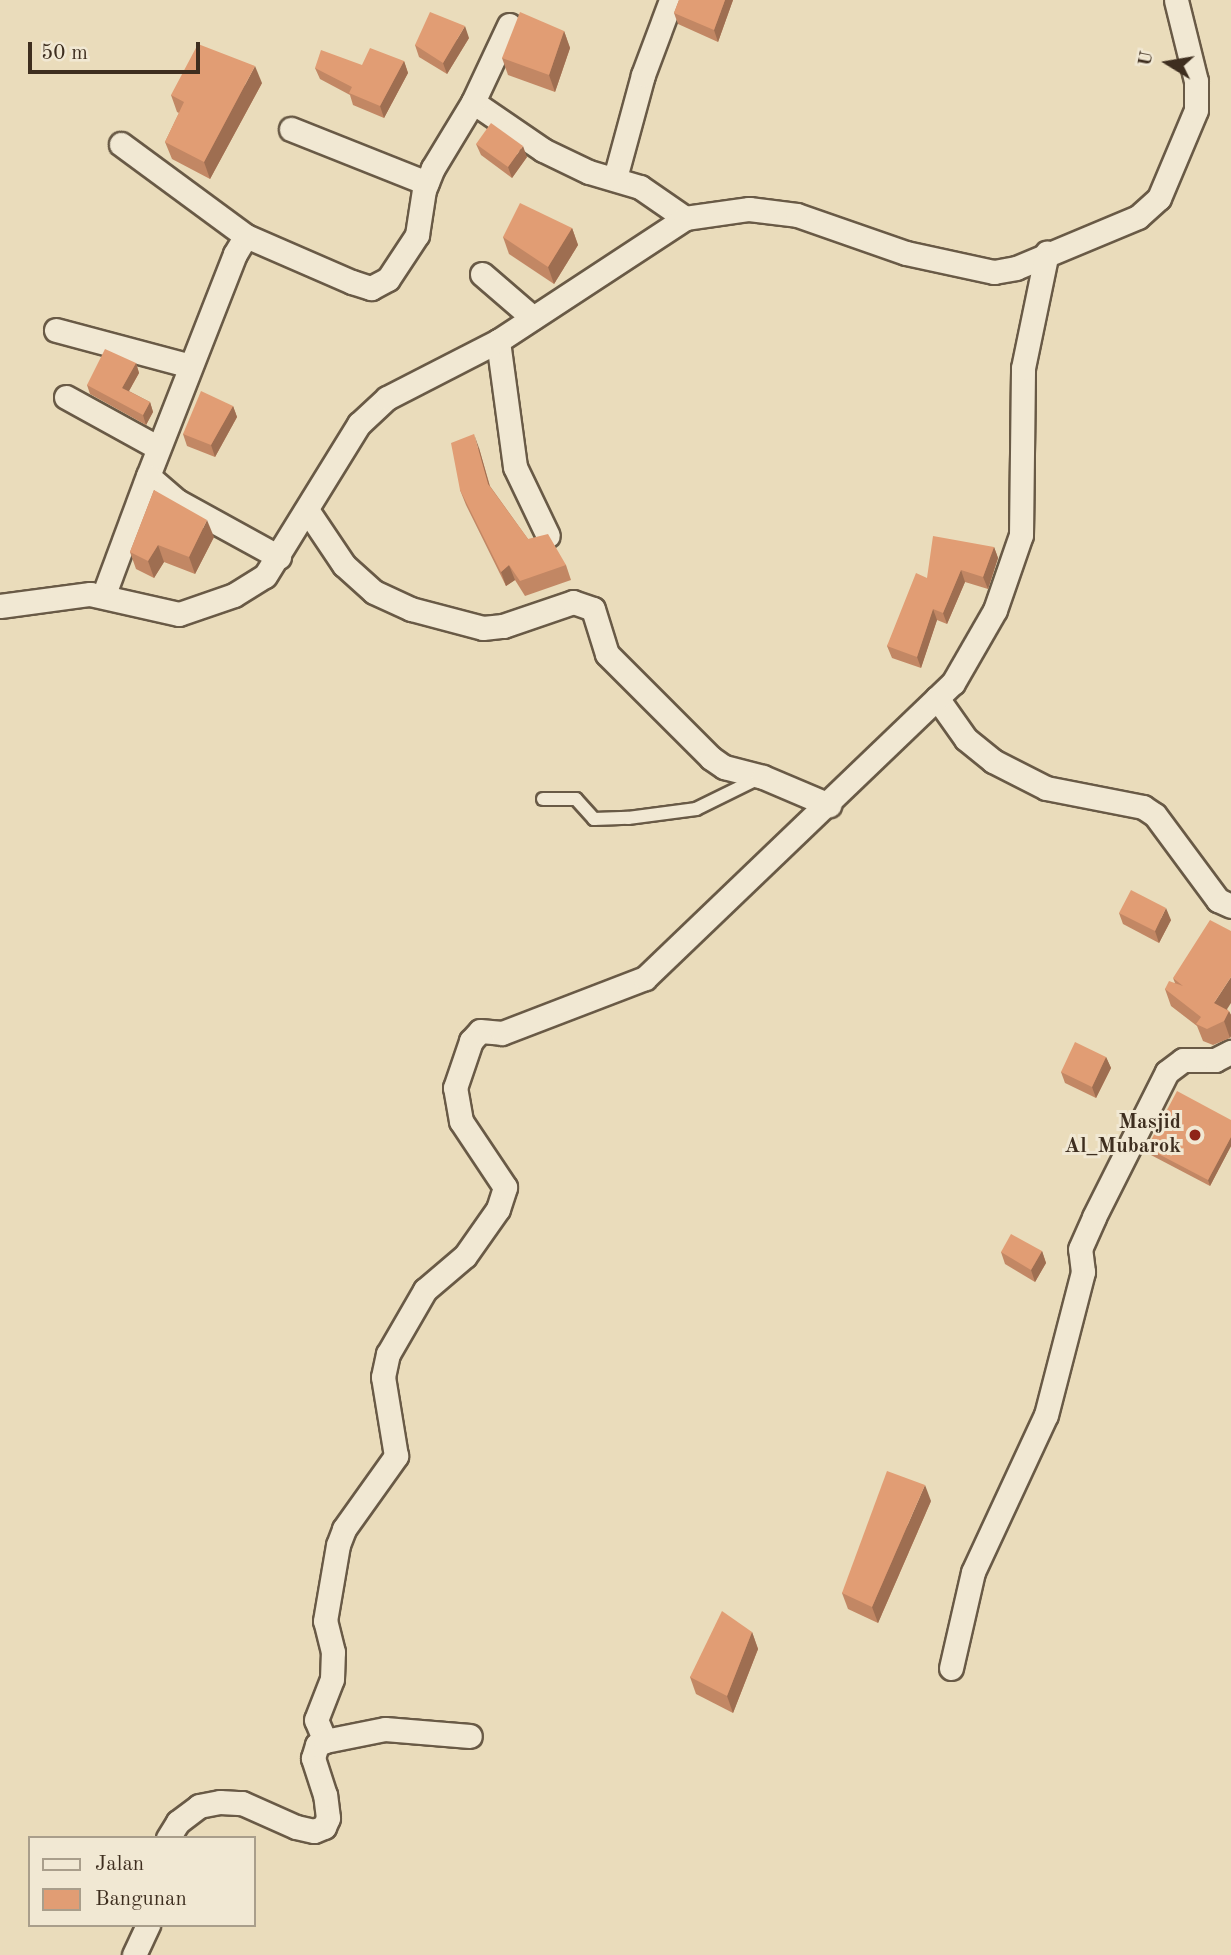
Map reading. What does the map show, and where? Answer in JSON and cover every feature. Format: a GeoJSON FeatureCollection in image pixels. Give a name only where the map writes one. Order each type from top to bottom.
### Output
{"type":"FeatureCollection","features":[{"type":"Feature","properties":{"kind":"street"},"geometry":{"type":"LineString","coordinates":[[615,178],[643,75],[671,0]]}},
{"type":"Feature","properties":{"kind":"street"},"geometry":{"type":"LineString","coordinates":[[0,606],[76,594],[104,594],[155,610],[191,612],[234,595],[265,576],[359,424],[387,398],[498,341],[685,218],[749,209],[797,215],[906,253],[994,272],[1016,268],[1047,252],[1138,217],[1159,198],[1175,165],[1198,97],[1176,0]]}},
{"type":"Feature","properties":{"kind":"street"},"geometry":{"type":"LineString","coordinates":[[121,144],[246,236],[371,288],[388,279],[417,235],[427,183],[473,102],[509,25]]}},
{"type":"Feature","properties":{"kind":"street"},"geometry":{"type":"LineString","coordinates":[[473,102],[543,150],[589,172],[640,187],[685,218]]}},
{"type":"Feature","properties":{"kind":"street"},"geometry":{"type":"LineString","coordinates":[[292,129],[427,183]]}},
{"type":"Feature","properties":{"kind":"street"},"geometry":{"type":"LineString","coordinates":[[104,594],[157,447],[246,236]]}},
{"type":"Feature","properties":{"kind":"street"},"geometry":{"type":"LineString","coordinates":[[325,1741],[316,1720],[332,1679],[333,1652],[325,1621],[338,1545],[344,1529],[396,1456],[383,1377],[388,1354],[425,1290],[466,1256],[498,1209],[505,1187],[461,1121],[455,1088],[471,1041],[480,1031],[502,1033],[645,978],[829,806],[953,683],[995,610],[1021,535],[1023,368],[1047,252]]}},
{"type":"Feature","properties":{"kind":"street"},"geometry":{"type":"LineString","coordinates":[[482,274],[533,318]]}},
{"type":"Feature","properties":{"kind":"street"},"geometry":{"type":"LineString","coordinates":[[56,330],[190,366]]}},
{"type":"Feature","properties":{"kind":"street"},"geometry":{"type":"LineString","coordinates":[[498,341],[515,467],[548,536]]}},
{"type":"Feature","properties":{"kind":"street"},"geometry":{"type":"LineString","coordinates":[[66,397],[157,447]]}},
{"type":"Feature","properties":{"kind":"street"},"geometry":{"type":"LineString","coordinates":[[148,476],[177,501],[279,557]]}},
{"type":"Feature","properties":{"kind":"street"},"geometry":{"type":"LineString","coordinates":[[307,510],[344,565],[374,592],[411,609],[483,628],[503,626],[573,602],[593,609],[607,654],[711,758],[724,767],[762,777],[829,806]]}},
{"type":"Feature","properties":{"kind":"street"},"geometry":{"type":"LineString","coordinates":[[937,698],[966,739],[993,761],[1045,788],[1143,807],[1155,815],[1218,900],[1231,906]]}},
{"type":"Feature","properties":{"kind":"street"},"geometry":{"type":"LineString","coordinates":[[951,1668],[973,1572],[1046,1415],[1083,1272],[1080,1249],[1094,1217],[1167,1072],[1183,1060],[1215,1060],[1231,1052]]}},
{"type":"Feature","properties":{"kind":"street"},"geometry":{"type":"LineString","coordinates":[[169,1836],[178,1822],[199,1806],[220,1802],[242,1803],[296,1827],[314,1831],[324,1827],[328,1818],[325,1795],[313,1758],[317,1745],[325,1741],[385,1729],[470,1736]]}},
{"type":"Feature","properties":{"kind":"street"},"geometry":{"type":"LineString","coordinates":[[134,1955],[147,1927]]}},
{"type":"Feature","properties":{"kind":"lane"},"geometry":{"type":"LineString","coordinates":[[543,799],[576,799],[594,819],[628,818],[696,809],[762,777]]}},
{"type":"Feature","properties":{"kind":"building"},"geometry":{"type":"Polygon","coordinates":[[[679,0],[725,0],[714,30],[674,13],[679,0]]]}},
{"type":"Feature","properties":{"kind":"building"},"geometry":{"type":"Polygon","coordinates":[[[430,12],[465,26],[443,63],[415,45],[430,12]]]}},
{"type":"Feature","properties":{"kind":"building"},"geometry":{"type":"Polygon","coordinates":[[[520,12],[564,31],[549,75],[502,58],[520,12]]]}},
{"type":"Feature","properties":{"kind":"building"},"geometry":{"type":"Polygon","coordinates":[[[198,44],[255,66],[204,162],[165,142],[184,102],[171,95],[198,44]]]}},
{"type":"Feature","properties":{"kind":"building"},"geometry":{"type":"Polygon","coordinates":[[[370,48],[404,61],[380,106],[349,93],[352,87],[315,68],[321,50],[362,65],[370,48]]]}},
{"type":"Feature","properties":{"kind":"building"},"geometry":{"type":"Polygon","coordinates":[[[491,123],[523,146],[508,167],[476,144],[491,123]]]}},
{"type":"Feature","properties":{"kind":"building"},"geometry":{"type":"Polygon","coordinates":[[[520,203],[572,228],[548,267],[503,237],[520,203]]]}},
{"type":"Feature","properties":{"kind":"building"},"geometry":{"type":"Polygon","coordinates":[[[105,349],[136,363],[122,388],[150,402],[143,415],[87,385],[105,349]]]}},
{"type":"Feature","properties":{"kind":"building"},"geometry":{"type":"Polygon","coordinates":[[[201,391],[233,406],[211,445],[183,434],[201,391]]]}},
{"type":"Feature","properties":{"kind":"building"},"geometry":{"type":"Polygon","coordinates":[[[474,434],[488,484],[528,539],[548,534],[566,565],[520,581],[509,565],[501,572],[460,490],[451,443],[474,434]]]}},
{"type":"Feature","properties":{"kind":"building"},"geometry":{"type":"Polygon","coordinates":[[[154,490],[207,520],[189,557],[158,545],[148,561],[130,552],[154,490]]]}},
{"type":"Feature","properties":{"kind":"building"},"geometry":{"type":"Polygon","coordinates":[[[933,536],[994,547],[983,577],[961,570],[943,613],[933,609],[917,657],[887,646],[916,573],[927,578],[933,536]]]}},
{"type":"Feature","properties":{"kind":"building"},"geometry":{"type":"Polygon","coordinates":[[[1131,890],[1166,908],[1155,931],[1119,913],[1131,890]]]}},
{"type":"Feature","properties":{"kind":"building"},"geometry":{"type":"Polygon","coordinates":[[[1210,920],[1231,931],[1231,977],[1214,1003],[1229,1011],[1224,1021],[1207,1029],[1196,1024],[1201,1017],[1165,989],[1169,981],[1183,986],[1173,978],[1210,920]]]}},
{"type":"Feature","properties":{"kind":"building"},"geometry":{"type":"Polygon","coordinates":[[[1075,1042],[1106,1057],[1092,1087],[1061,1072],[1075,1042]]]}},
{"type":"Feature","properties":{"kind":"building","name":"Masjid Al_Mubarok"},"geometry":{"type":"Polygon","coordinates":[[[1177,1091],[1231,1120],[1231,1137],[1208,1180],[1147,1148],[1177,1091]]]}},
{"type":"Feature","properties":{"kind":"building"},"geometry":{"type":"Polygon","coordinates":[[[1011,1234],[1042,1251],[1031,1270],[1001,1252],[1011,1234]]]}},
{"type":"Feature","properties":{"kind":"building"},"geometry":{"type":"Polygon","coordinates":[[[887,1471],[925,1485],[872,1607],[842,1593],[887,1471]]]}},
{"type":"Feature","properties":{"kind":"building"},"geometry":{"type":"Polygon","coordinates":[[[722,1611],[752,1632],[727,1696],[690,1677],[722,1611]]]}},
{"type":"Feature","properties":{"kind":"place","name":"Masjid Al_Mubarok"},"geometry":{"type":"Point","coordinates":[1195,1135]}}]}
